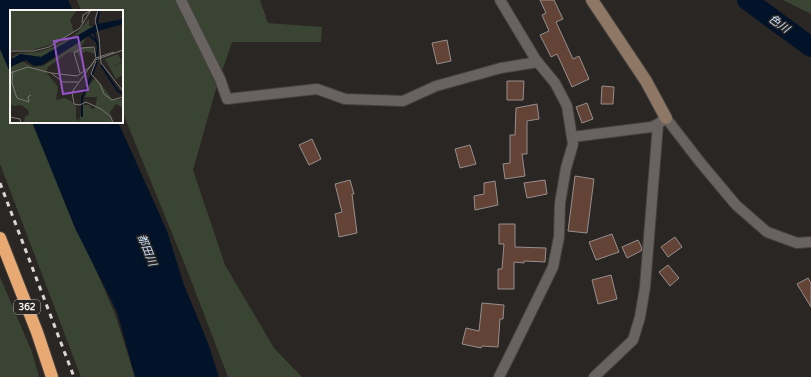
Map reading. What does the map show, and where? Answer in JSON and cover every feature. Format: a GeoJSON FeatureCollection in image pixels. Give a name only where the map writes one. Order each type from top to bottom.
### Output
{"type":"FeatureCollection","features":[{"type":"Feature","properties":{"kind":"highway","name":"362"},"geometry":{"type":"LineString","coordinates":[[0,238],[37,332],[52,377]]}},
{"type":"Feature","properties":{"kind":"street"},"geometry":{"type":"LineString","coordinates":[[181,0],[220,79],[228,99],[317,89],[345,99],[403,101],[436,86],[501,68],[538,62]]}},
{"type":"Feature","properties":{"kind":"street"},"geometry":{"type":"LineString","coordinates":[[499,377],[514,350],[553,267],[559,237],[560,203],[566,168],[574,144],[567,106],[555,83],[538,62],[500,0]]}},
{"type":"Feature","properties":{"kind":"street"},"geometry":{"type":"LineString","coordinates":[[592,0],[646,81],[662,121],[700,162],[736,205],[766,232],[797,243],[811,242]]}},
{"type":"Feature","properties":{"kind":"street"},"geometry":{"type":"LineString","coordinates":[[572,137],[651,127],[662,121]]}},
{"type":"Feature","properties":{"kind":"street"},"geometry":{"type":"LineString","coordinates":[[594,377],[633,340],[640,317],[645,287],[662,121]]}},
{"type":"Feature","properties":{"kind":"green space"},"geometry":{"type":"Polygon","coordinates":[[[77,0],[260,0],[268,23],[322,27],[321,42],[232,42],[215,92],[193,170],[225,265],[274,348],[302,377],[228,377],[189,275],[123,113],[123,10],[81,10],[77,0]]]}},
{"type":"Feature","properties":{"kind":"green space"},"geometry":{"type":"Polygon","coordinates":[[[783,0],[811,0],[811,14],[783,0]]]}},
{"type":"Feature","properties":{"kind":"green space"},"geometry":{"type":"Polygon","coordinates":[[[0,45],[10,70],[10,123],[32,123],[115,314],[135,377],[81,377],[0,164],[0,45]]]}},
{"type":"Feature","properties":{"kind":"green space"},"geometry":{"type":"Polygon","coordinates":[[[0,277],[32,352],[39,377],[0,377],[0,277]]]}},
{"type":"Feature","properties":{"kind":"water"},"geometry":{"type":"Polygon","coordinates":[[[0,0],[68,0],[73,10],[10,10],[10,73],[0,49],[0,0]]]}},
{"type":"Feature","properties":{"kind":"water","name":"都田川"},"geometry":{"type":"Polygon","coordinates":[[[32,123],[118,123],[167,231],[184,285],[208,343],[219,377],[135,377],[117,312],[75,228],[32,123]]]}},
{"type":"Feature","properties":{"kind":"building"},"geometry":{"type":"Polygon","coordinates":[[[540,0],[554,0],[563,19],[556,22],[573,59],[579,56],[589,79],[572,87],[557,54],[551,57],[540,35],[549,31],[542,15],[546,13],[540,0]]]}},
{"type":"Feature","properties":{"kind":"building"},"geometry":{"type":"Polygon","coordinates":[[[447,40],[451,61],[437,64],[432,43],[447,40]]]}},
{"type":"Feature","properties":{"kind":"building"},"geometry":{"type":"Polygon","coordinates":[[[507,81],[524,81],[523,100],[507,100],[507,81]]]}},
{"type":"Feature","properties":{"kind":"building"},"geometry":{"type":"Polygon","coordinates":[[[602,86],[614,87],[613,104],[601,104],[602,86]]]}},
{"type":"Feature","properties":{"kind":"building"},"geometry":{"type":"Polygon","coordinates":[[[587,103],[593,119],[582,123],[576,107],[587,103]]]}},
{"type":"Feature","properties":{"kind":"building"},"geometry":{"type":"Polygon","coordinates":[[[537,104],[539,119],[527,121],[527,154],[522,154],[525,176],[505,179],[503,164],[510,163],[510,135],[515,135],[516,108],[537,104]]]}},
{"type":"Feature","properties":{"kind":"building"},"geometry":{"type":"Polygon","coordinates":[[[312,139],[321,159],[309,165],[299,145],[312,139]]]}},
{"type":"Feature","properties":{"kind":"building"},"geometry":{"type":"Polygon","coordinates":[[[470,145],[476,164],[460,168],[455,149],[470,145]]]}},
{"type":"Feature","properties":{"kind":"building"},"geometry":{"type":"Polygon","coordinates":[[[575,176],[594,179],[587,233],[568,231],[575,176]]]}},
{"type":"Feature","properties":{"kind":"building"},"geometry":{"type":"Polygon","coordinates":[[[350,180],[354,194],[352,194],[357,233],[339,237],[335,214],[342,212],[335,184],[350,180]]]}},
{"type":"Feature","properties":{"kind":"building"},"geometry":{"type":"Polygon","coordinates":[[[545,180],[547,194],[527,198],[524,183],[545,180]]]}},
{"type":"Feature","properties":{"kind":"building"},"geometry":{"type":"Polygon","coordinates":[[[495,181],[498,205],[475,210],[474,196],[484,194],[484,183],[495,181]]]}},
{"type":"Feature","properties":{"kind":"building"},"geometry":{"type":"Polygon","coordinates":[[[499,224],[515,224],[515,247],[546,248],[545,262],[514,262],[514,289],[498,289],[498,269],[502,269],[504,244],[499,244],[499,224]]]}},
{"type":"Feature","properties":{"kind":"building"},"geometry":{"type":"Polygon","coordinates":[[[612,234],[619,252],[596,260],[589,242],[612,234]]]}},
{"type":"Feature","properties":{"kind":"building"},"geometry":{"type":"Polygon","coordinates":[[[675,237],[682,247],[668,257],[661,247],[675,237]]]}},
{"type":"Feature","properties":{"kind":"building"},"geometry":{"type":"Polygon","coordinates":[[[638,240],[642,248],[641,251],[627,258],[622,247],[638,240]]]}},
{"type":"Feature","properties":{"kind":"building"},"geometry":{"type":"Polygon","coordinates":[[[668,265],[679,278],[670,286],[659,272],[668,265]]]}},
{"type":"Feature","properties":{"kind":"building"},"geometry":{"type":"Polygon","coordinates":[[[611,275],[617,299],[598,304],[592,280],[611,275]]]}},
{"type":"Feature","properties":{"kind":"building"},"geometry":{"type":"Polygon","coordinates":[[[808,278],[811,283],[811,307],[797,284],[808,278]]]}},
{"type":"Feature","properties":{"kind":"building"},"geometry":{"type":"Polygon","coordinates":[[[482,303],[504,305],[503,319],[500,319],[498,347],[482,346],[481,348],[462,344],[466,328],[479,331],[482,303]]]}},
{"type":"Feature","properties":{"kind":"waterway","name":"色川"},"geometry":{"type":"LineString","coordinates":[[747,0],[811,47]]}},
{"type":"Feature","properties":{"kind":"railway"},"geometry":{"type":"LineString","coordinates":[[0,183],[74,377]]}}]}
